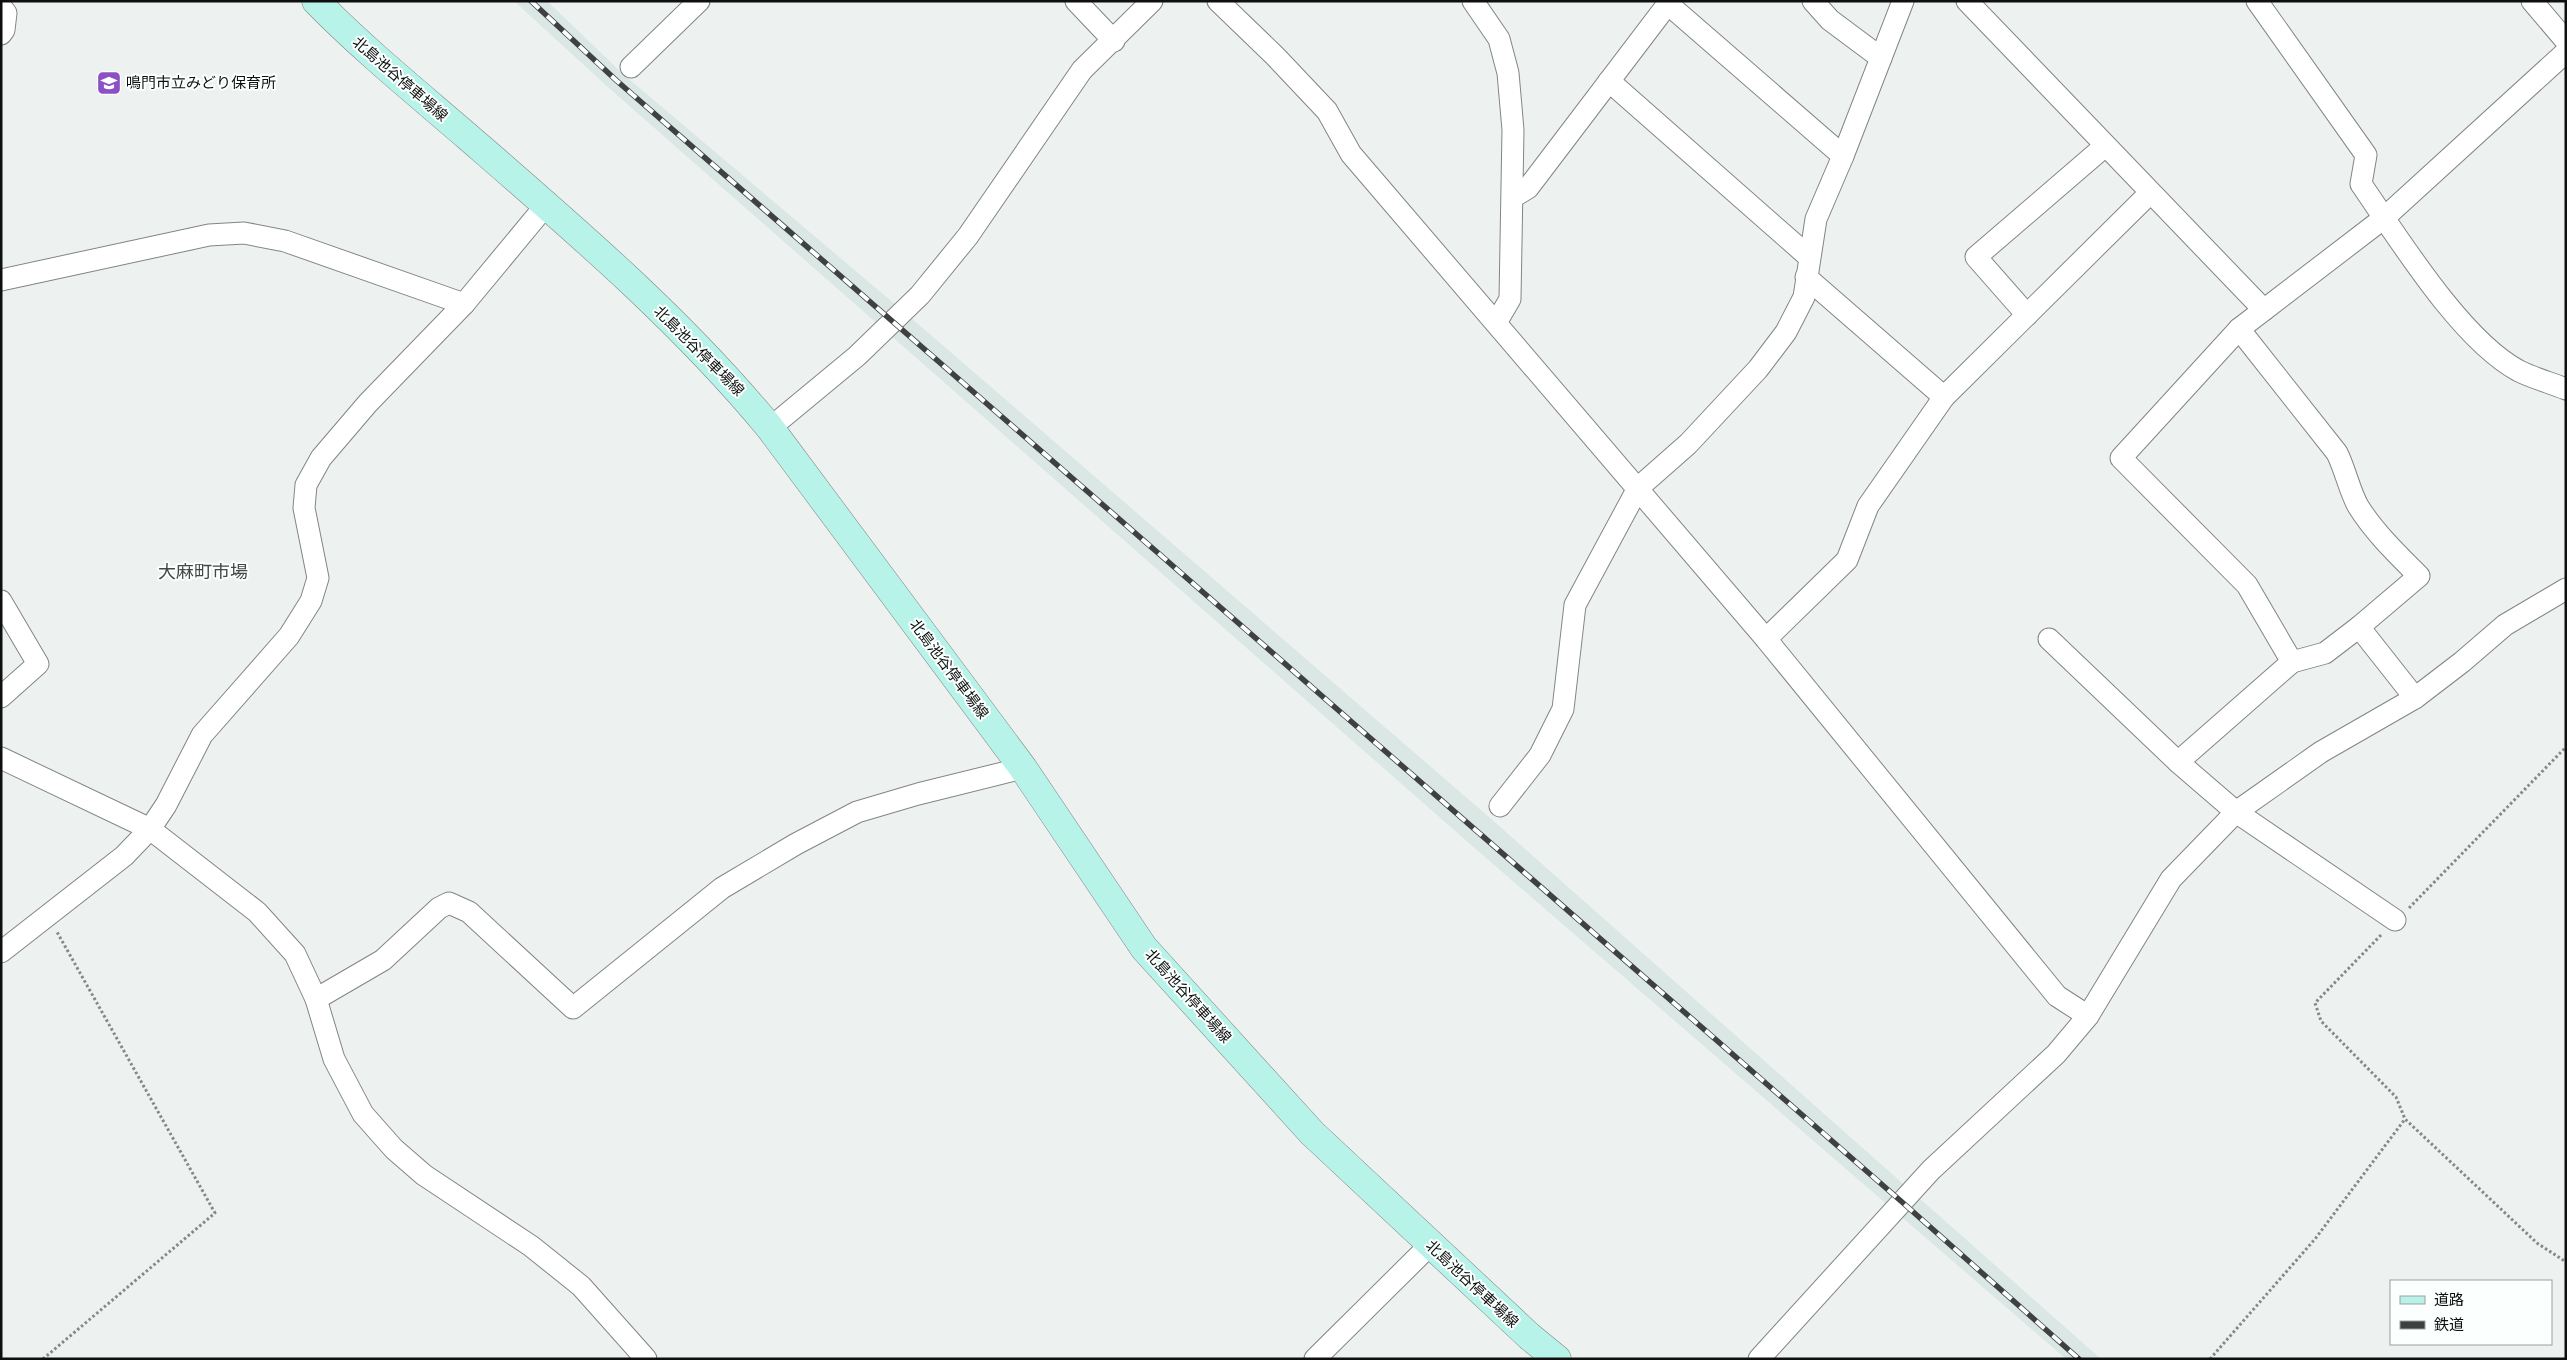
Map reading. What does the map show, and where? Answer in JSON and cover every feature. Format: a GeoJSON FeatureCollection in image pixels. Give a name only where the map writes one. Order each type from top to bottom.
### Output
{"type":"FeatureCollection","features":[{"type":"Feature","properties":{"kind":"main road","name":"北島池谷停車場線"},"geometry":{"type":"LineString","coordinates":[[316,1],[349,34],[546,204],[682,332],[740,392],[770,428],[1023,768],[1144,948],[1312,1133],[1528,1336],[1557,1359]]}},
{"type":"Feature","properties":{"kind":"street"},"geometry":{"type":"LineString","coordinates":[[631,67],[699,1]]}},
{"type":"Feature","properties":{"kind":"street"},"geometry":{"type":"LineString","coordinates":[[1076,1],[1114,41]]}},
{"type":"Feature","properties":{"kind":"street"},"geometry":{"type":"LineString","coordinates":[[770,428],[857,356],[920,295],[968,236],[1082,70],[1114,41],[1152,1]]}},
{"type":"Feature","properties":{"kind":"street"},"geometry":{"type":"LineString","coordinates":[[1218,1],[1275,56],[1327,111],[1352,154],[1766,639],[2057,996],[2088,1016]]}},
{"type":"Feature","properties":{"kind":"street"},"geometry":{"type":"LineString","coordinates":[[1473,1],[1499,39],[1508,73],[1513,130],[1510,299],[1496,323]]}},
{"type":"Feature","properties":{"kind":"street"},"geometry":{"type":"LineString","coordinates":[[1813,1],[1830,20],[1881,58]]}},
{"type":"Feature","properties":{"kind":"street"},"geometry":{"type":"LineString","coordinates":[[1500,806],[1540,755],[1563,709],[1575,605],[1638,488],[1688,444],[1758,369],[1786,332],[1804,297],[1816,220],[1844,156],[1902,1]]}},
{"type":"Feature","properties":{"kind":"street"},"geometry":{"type":"LineString","coordinates":[[1967,1],[2264,310]]}},
{"type":"Feature","properties":{"kind":"street"},"geometry":{"type":"LineString","coordinates":[[2257,1],[2366,155],[2361,184],[2404,247],[2456,313],[2486,346],[2519,370],[2566,389]]}},
{"type":"Feature","properties":{"kind":"street"},"geometry":{"type":"LineString","coordinates":[[2532,1],[2566,42]]}},
{"type":"Feature","properties":{"kind":"street"},"geometry":{"type":"LineString","coordinates":[[1513,197],[1528,188],[1669,3],[1844,156]]}},
{"type":"Feature","properties":{"kind":"street"},"geometry":{"type":"LineString","coordinates":[[1,7],[6,13],[4,30],[1,34]]}},
{"type":"Feature","properties":{"kind":"street"},"geometry":{"type":"LineString","coordinates":[[2292,662],[2247,585],[2121,458],[2239,329],[2384,218],[2566,52]]}},
{"type":"Feature","properties":{"kind":"street"},"geometry":{"type":"LineString","coordinates":[[1609,81],[1809,257]]}},
{"type":"Feature","properties":{"kind":"street"},"geometry":{"type":"LineString","coordinates":[[2027,315],[1976,257],[2105,146]]}},
{"type":"Feature","properties":{"kind":"street"},"geometry":{"type":"LineString","coordinates":[[1766,639],[1848,560],[1868,506],[1944,397],[2150,193]]}},
{"type":"Feature","properties":{"kind":"street"},"geometry":{"type":"LineString","coordinates":[[1,952],[124,856],[150,829],[166,805],[202,735],[290,636],[311,601],[318,578],[304,508],[306,485],[321,458],[368,402],[464,304],[546,204]]}},
{"type":"Feature","properties":{"kind":"street"},"geometry":{"type":"LineString","coordinates":[[1,280],[209,235],[244,233],[285,241],[464,304]]}},
{"type":"Feature","properties":{"kind":"street"},"geometry":{"type":"LineString","coordinates":[[1806,278],[1944,397]]}},
{"type":"Feature","properties":{"kind":"street"},"geometry":{"type":"LineString","coordinates":[[2178,762],[2292,662],[2326,653],[2419,576],[2367,520],[2357,504],[2347,474],[2337,453],[2239,329]]}},
{"type":"Feature","properties":{"kind":"street"},"geometry":{"type":"LineString","coordinates":[[1760,1359],[1931,1170],[2056,1054],[2088,1016],[2171,880],[2236,812],[2321,752],[2414,698],[2462,662],[2505,625],[2566,589]]}},
{"type":"Feature","properties":{"kind":"street"},"geometry":{"type":"LineString","coordinates":[[1,600],[38,664],[1,697]]}},
{"type":"Feature","properties":{"kind":"street"},"geometry":{"type":"LineString","coordinates":[[2358,627],[2414,698]]}},
{"type":"Feature","properties":{"kind":"street"},"geometry":{"type":"LineString","coordinates":[[2048,639],[2178,762],[2236,812],[2395,920]]}},
{"type":"Feature","properties":{"kind":"street"},"geometry":{"type":"LineString","coordinates":[[1,758],[150,829],[257,912],[295,954],[316,999],[334,1059],[364,1114],[394,1149],[424,1175],[531,1246],[581,1286],[646,1359]]}},
{"type":"Feature","properties":{"kind":"street"},"geometry":{"type":"LineString","coordinates":[[316,999],[383,960],[439,908],[449,902],[469,912],[573,1008],[722,888],[796,844],[857,812],[918,794],[1023,768]]}},
{"type":"Feature","properties":{"kind":"street"},"geometry":{"type":"LineString","coordinates":[[1315,1359],[1430,1245]]}},
{"type":"Feature","properties":{"kind":"path"},"geometry":{"type":"LineString","coordinates":[[2566,747],[2429,890],[2395,920],[2315,1003],[2321,1021],[2396,1097],[2405,1119],[2537,1244],[2566,1262]]}},
{"type":"Feature","properties":{"kind":"path"},"geometry":{"type":"LineString","coordinates":[[43,1359],[215,1213],[48,916]]}},
{"type":"Feature","properties":{"kind":"path"},"geometry":{"type":"LineString","coordinates":[[2210,1359],[2315,1239],[2405,1119]]}},
{"type":"Feature","properties":{"kind":"shaded area"},"geometry":{"type":"Polygon","coordinates":[[[514,1],[547,1],[623,74],[903,311],[1489,817],[2101,1359],[2066,1359],[1470,844],[610,89],[514,1]]]}},
{"type":"Feature","properties":{"kind":"railway"},"geometry":{"type":"LineString","coordinates":[[531,1],[617,81],[1902,1202],[2079,1359]]}},
{"type":"Feature","properties":{"kind":"place","name":"鳴門市立みどり保育所"},"geometry":{"type":"Point","coordinates":[109,83]}},
{"type":"Feature","properties":{"kind":"district","name":"大麻町市場"},"geometry":{"type":"Point","coordinates":[203,572]}}]}
